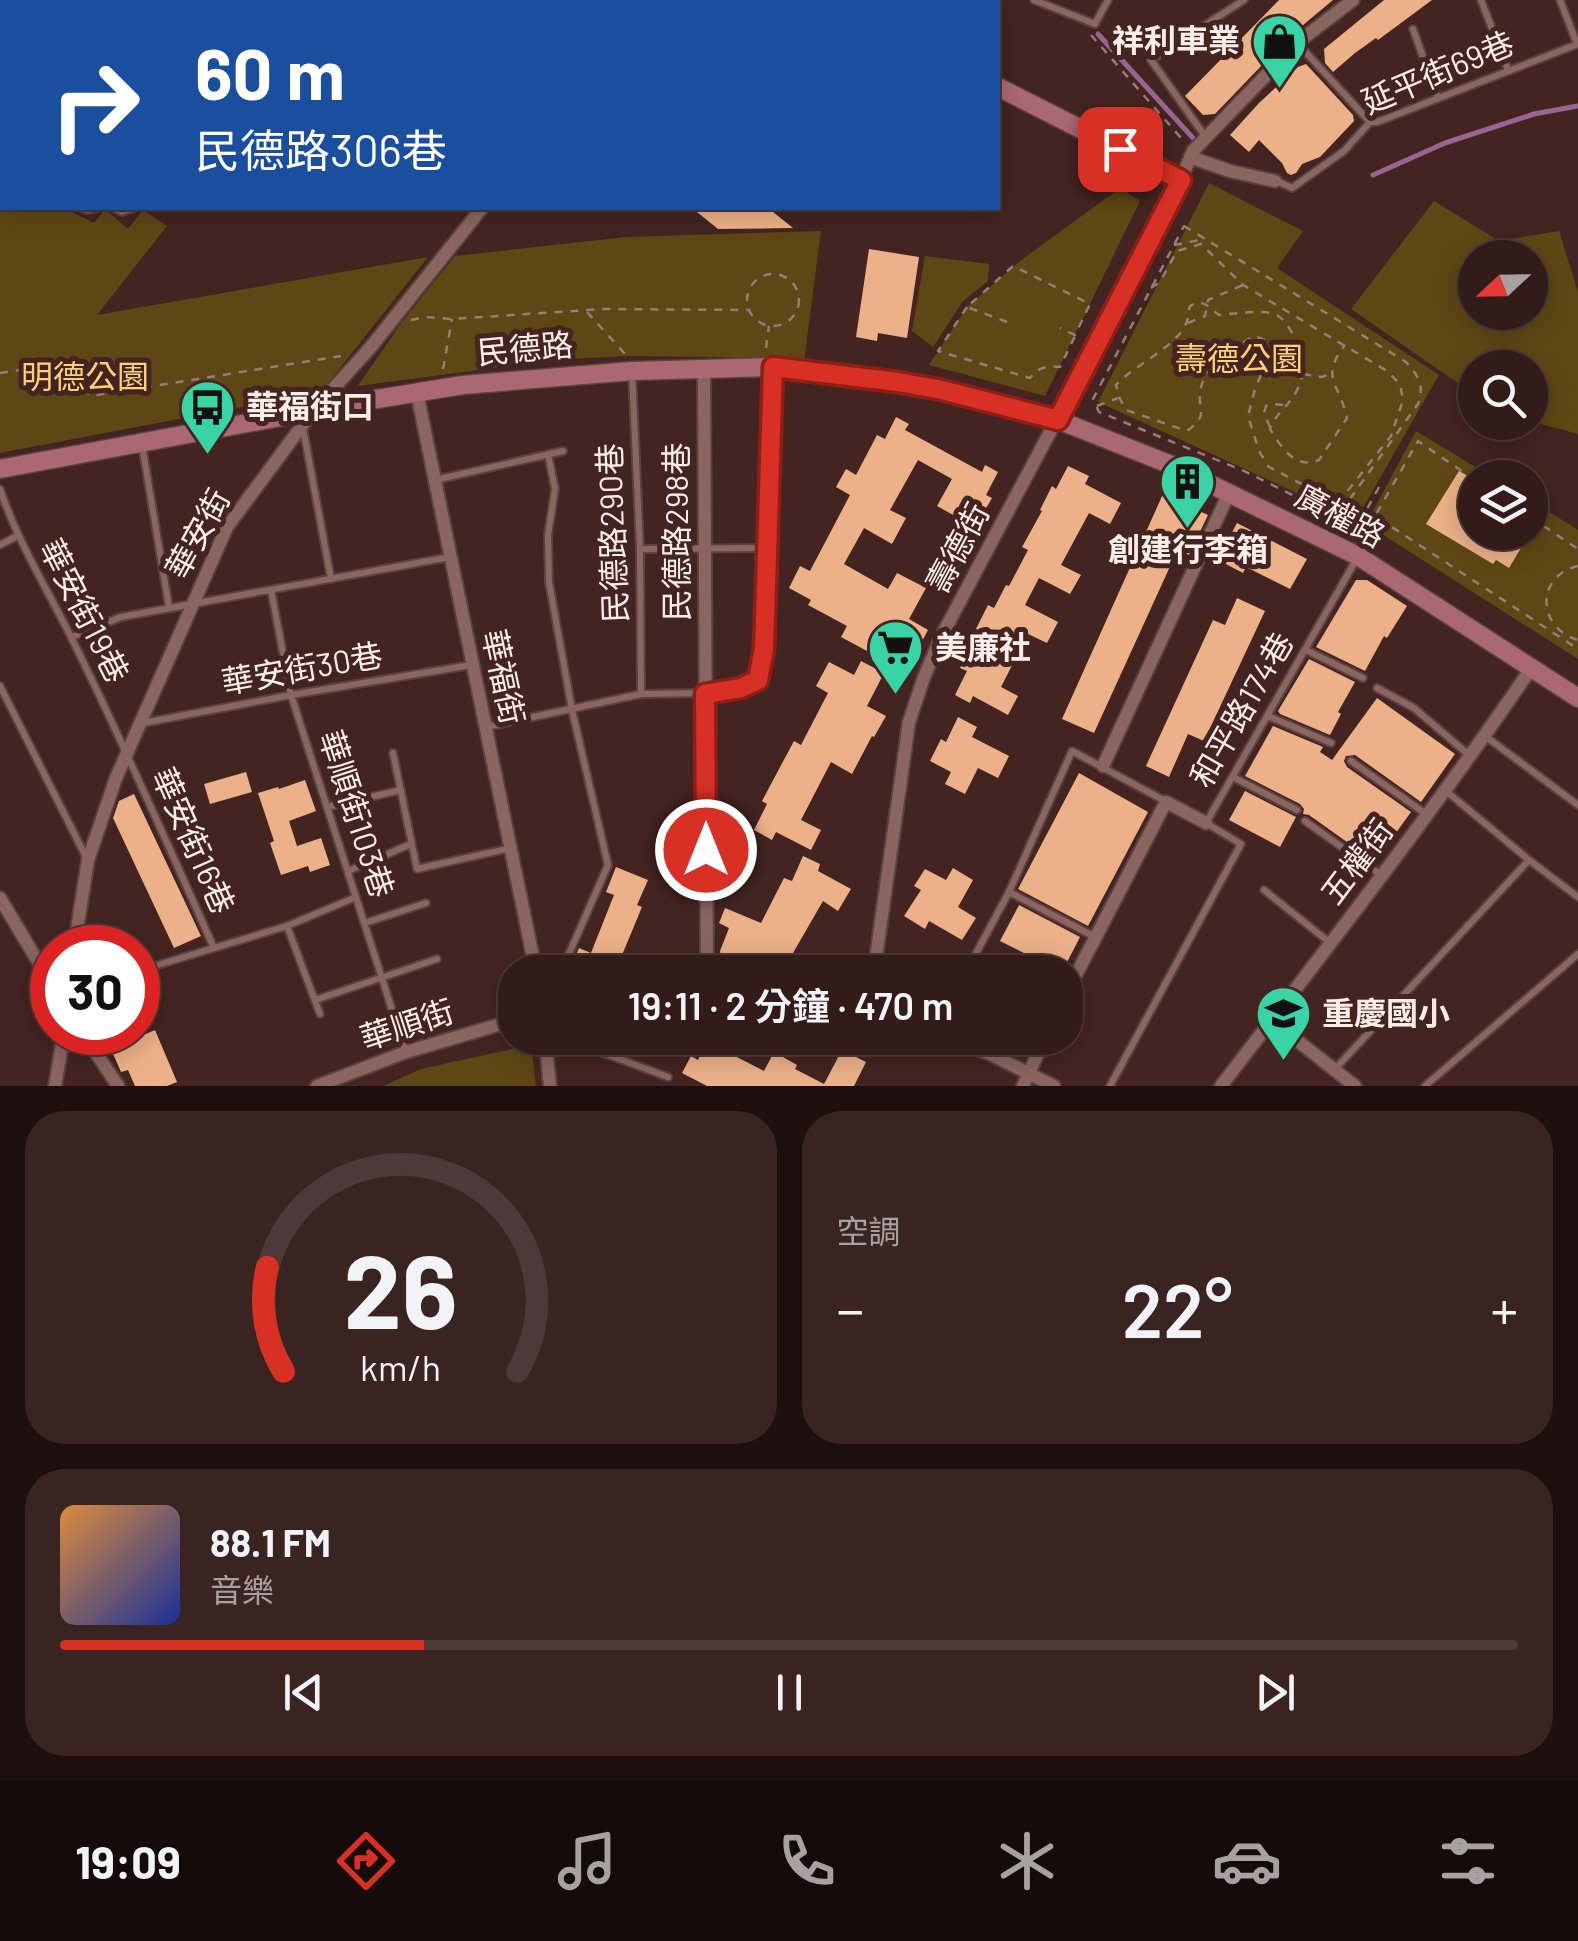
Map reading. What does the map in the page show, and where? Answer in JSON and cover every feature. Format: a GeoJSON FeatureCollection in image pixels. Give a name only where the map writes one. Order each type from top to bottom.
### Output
{"type":"FeatureCollection","features":[{"type":"Feature","properties":{"kind":"street"},"geometry":{"type":"LineString","coordinates":[[1276,181],[1230,172],[1192,154],[1297,43],[1349,1]]}},
{"type":"Feature","properties":{"kind":"street"},"geometry":{"type":"LineString","coordinates":[[1000,88],[1181,180]]}},
{"type":"Feature","properties":{"kind":"street","name":"壽德街"},"geometry":{"type":"LineString","coordinates":[[876,955],[909,722],[941,637],[1058,420],[1192,154]]}},
{"type":"Feature","properties":{"kind":"street","name":"華安街"},"geometry":{"type":"LineString","coordinates":[[78,925],[88,860],[116,778],[227,527],[308,418],[370,348],[480,210]]}},
{"type":"Feature","properties":{"kind":"street","name":"民德路"},"geometry":{"type":"LineString","coordinates":[[0,468],[308,418],[417,392],[630,363],[704,370],[769,363],[942,390],[1058,420]]}},
{"type":"Feature","properties":{"kind":"street"},"geometry":{"type":"LineString","coordinates":[[705,694],[741,688],[758,680],[764,649],[769,363]]}},
{"type":"Feature","properties":{"kind":"street","name":"民德路298巷"},"geometry":{"type":"LineString","coordinates":[[704,370],[707,955]]}},
{"type":"Feature","properties":{"kind":"street","name":"華福街"},"geometry":{"type":"LineString","coordinates":[[417,392],[533,955]]}},
{"type":"Feature","properties":{"kind":"street","name":"廣權路"},"geometry":{"type":"LineString","coordinates":[[1058,420],[1169,464],[1351,553],[1578,698]]}},
{"type":"Feature","properties":{"kind":"street"},"geometry":{"type":"LineString","coordinates":[[1103,766],[1229,492]]}},
{"type":"Feature","properties":{"kind":"street","name":"五權街"},"geometry":{"type":"LineString","coordinates":[[1221,1086],[1382,876],[1532,667]]}},
{"type":"Feature","properties":{"kind":"street"},"geometry":{"type":"LineString","coordinates":[[1083,962],[1166,802],[1206,823]]}},
{"type":"Feature","properties":{"kind":"street"},"geometry":{"type":"LineString","coordinates":[[0,898],[30,948]]}},
{"type":"Feature","properties":{"kind":"street"},"geometry":{"type":"LineString","coordinates":[[1272,1020],[1355,1086]]}},
{"type":"Feature","properties":{"kind":"street","name":"華順街"},"geometry":{"type":"LineString","coordinates":[[317,1086],[406,1052],[498,1025]]}},
{"type":"Feature","properties":{"kind":"street"},"geometry":{"type":"LineString","coordinates":[[55,1086],[60,1055]]}},
{"type":"Feature","properties":{"kind":"street"},"geometry":{"type":"LineString","coordinates":[[97,1055],[118,1086]]}},
{"type":"Feature","properties":{"kind":"street"},"geometry":{"type":"LineString","coordinates":[[547,1055],[550,1086]]}},
{"type":"Feature","properties":{"kind":"street"},"geometry":{"type":"LineString","coordinates":[[991,1055],[1026,1080],[1054,1086]]}},
{"type":"Feature","properties":{"kind":"street"},"geometry":{"type":"LineString","coordinates":[[1026,1080],[1037,1055]]}},
{"type":"Feature","properties":{"kind":"lane"},"geometry":{"type":"LineString","coordinates":[[1034,0],[1095,24],[1108,0]]}},
{"type":"Feature","properties":{"kind":"lane"},"geometry":{"type":"LineString","coordinates":[[1206,137],[1151,60],[1244,0]]}},
{"type":"Feature","properties":{"kind":"lane"},"geometry":{"type":"LineString","coordinates":[[1481,0],[1508,70]]}},
{"type":"Feature","properties":{"kind":"lane"},"geometry":{"type":"LineString","coordinates":[[1560,0],[1577,44]]}},
{"type":"Feature","properties":{"kind":"lane"},"geometry":{"type":"LineString","coordinates":[[1413,29],[1437,96]]}},
{"type":"Feature","properties":{"kind":"lane"},"geometry":{"type":"LineString","coordinates":[[1297,43],[1370,122]]}},
{"type":"Feature","properties":{"kind":"lane","name":"延平街69巷"},"geometry":{"type":"LineString","coordinates":[[1276,181],[1292,188],[1344,151],[1370,122],[1577,44]]}},
{"type":"Feature","properties":{"kind":"lane","name":"民德路290巷"},"geometry":{"type":"LineString","coordinates":[[630,363],[640,549],[641,694]]}},
{"type":"Feature","properties":{"kind":"lane"},"geometry":{"type":"LineString","coordinates":[[308,418],[332,579]]}},
{"type":"Feature","properties":{"kind":"lane"},"geometry":{"type":"LineString","coordinates":[[141,444],[170,607]]}},
{"type":"Feature","properties":{"kind":"lane"},"geometry":{"type":"LineString","coordinates":[[434,480],[562,451]]}},
{"type":"Feature","properties":{"kind":"lane"},"geometry":{"type":"LineString","coordinates":[[548,454],[555,488],[548,535],[549,582],[572,710],[608,865],[568,955]]}},
{"type":"Feature","properties":{"kind":"lane","name":"華安街19巷"},"geometry":{"type":"LineString","coordinates":[[0,489],[17,536],[72,638],[127,754]]}},
{"type":"Feature","properties":{"kind":"lane"},"geometry":{"type":"LineString","coordinates":[[0,545],[17,536]]}},
{"type":"Feature","properties":{"kind":"lane"},"geometry":{"type":"LineString","coordinates":[[640,549],[768,548]]}},
{"type":"Feature","properties":{"kind":"lane","name":"和平路174巷"},"geometry":{"type":"LineString","coordinates":[[1110,1086],[1241,844],[1206,823],[1306,650],[1351,553]]}},
{"type":"Feature","properties":{"kind":"lane"},"geometry":{"type":"LineString","coordinates":[[72,638],[121,617],[451,557]]}},
{"type":"Feature","properties":{"kind":"lane","name":"華順街103巷"},"geometry":{"type":"LineString","coordinates":[[271,590],[291,695],[406,1052]]}},
{"type":"Feature","properties":{"kind":"lane"},"geometry":{"type":"LineString","coordinates":[[1306,650],[1363,678]]}},
{"type":"Feature","properties":{"kind":"lane","name":"華安街30巷"},"geometry":{"type":"LineString","coordinates":[[140,724],[472,665]]}},
{"type":"Feature","properties":{"kind":"lane"},"geometry":{"type":"LineString","coordinates":[[0,686],[88,860]]}},
{"type":"Feature","properties":{"kind":"lane"},"geometry":{"type":"LineString","coordinates":[[1377,688],[1414,708],[1470,756]]}},
{"type":"Feature","properties":{"kind":"lane"},"geometry":{"type":"LineString","coordinates":[[485,728],[641,694],[705,694]]}},
{"type":"Feature","properties":{"kind":"lane"},"geometry":{"type":"LineString","coordinates":[[1268,716],[1331,743]]}},
{"type":"Feature","properties":{"kind":"lane"},"geometry":{"type":"LineString","coordinates":[[1484,736],[1578,805]]}},
{"type":"Feature","properties":{"kind":"lane"},"geometry":{"type":"LineString","coordinates":[[975,955],[1009,892],[1072,751],[1166,802]]}},
{"type":"Feature","properties":{"kind":"lane"},"geometry":{"type":"LineString","coordinates":[[393,753],[418,869],[511,848]]}},
{"type":"Feature","properties":{"kind":"lane","name":"華安街16巷"},"geometry":{"type":"LineString","coordinates":[[127,754],[214,948]]}},
{"type":"Feature","properties":{"kind":"lane"},"geometry":{"type":"LineString","coordinates":[[1351,761],[1426,815]]}},
{"type":"Feature","properties":{"kind":"lane"},"geometry":{"type":"LineString","coordinates":[[1232,777],[1296,810]]}},
{"type":"Feature","properties":{"kind":"lane"},"geometry":{"type":"LineString","coordinates":[[328,808],[401,790]]}},
{"type":"Feature","properties":{"kind":"lane"},"geometry":{"type":"LineString","coordinates":[[1445,790],[1578,897]]}},
{"type":"Feature","properties":{"kind":"lane"},"geometry":{"type":"LineString","coordinates":[[1305,820],[1382,876]]}},
{"type":"Feature","properties":{"kind":"lane"},"geometry":{"type":"LineString","coordinates":[[348,872],[412,844]]}},
{"type":"Feature","properties":{"kind":"lane"},"geometry":{"type":"LineString","coordinates":[[1335,1070],[1529,860]]}},
{"type":"Feature","properties":{"kind":"lane"},"geometry":{"type":"LineString","coordinates":[[1264,890],[1330,943]]}},
{"type":"Feature","properties":{"kind":"lane"},"geometry":{"type":"LineString","coordinates":[[1009,892],[1096,937]]}},
{"type":"Feature","properties":{"kind":"lane","name":"華安街16巷"},"geometry":{"type":"LineString","coordinates":[[160,964],[287,926],[356,897]]}},
{"type":"Feature","properties":{"kind":"lane"},"geometry":{"type":"LineString","coordinates":[[365,923],[426,902]]}},
{"type":"Feature","properties":{"kind":"lane"},"geometry":{"type":"LineString","coordinates":[[287,926],[320,1014]]}},
{"type":"Feature","properties":{"kind":"lane"},"geometry":{"type":"LineString","coordinates":[[1425,1086],[1578,954]]}},
{"type":"Feature","properties":{"kind":"lane"},"geometry":{"type":"LineString","coordinates":[[315,1000],[437,959]]}},
{"type":"Feature","properties":{"kind":"lane"},"geometry":{"type":"LineString","coordinates":[[609,1055],[668,1077]]}},
{"type":"Feature","properties":{"kind":"path"},"geometry":{"type":"LineString","coordinates":[[1095,24],[1091,35],[1192,154]]}},
{"type":"Feature","properties":{"kind":"path"},"geometry":{"type":"LineString","coordinates":[[1184,226],[1206,239],[1406,362],[1418,376],[1418,404],[1337,517],[1244,471],[1099,412],[1096,406],[1093,399],[1184,226]]}},
{"type":"Feature","properties":{"kind":"path"},"geometry":{"type":"LineString","coordinates":[[1174,245],[1206,239]]}},
{"type":"Feature","properties":{"kind":"path"},"geometry":{"type":"LineString","coordinates":[[1151,288],[1160,282],[1178,251],[1201,244],[1243,285],[1387,372],[1400,384],[1404,400],[1392,436],[1338,503],[1270,468],[1259,452],[1248,416],[1254,389],[1272,352],[1262,338],[1254,336],[1214,366],[1201,386],[1202,415],[1187,430],[1126,410],[1116,385],[1169,345],[1187,323],[1190,306],[1202,302],[1219,315],[1270,312],[1287,321],[1302,363],[1293,397],[1270,429]]}},
{"type":"Feature","properties":{"kind":"path"},"geometry":{"type":"LineString","coordinates":[[1013,266],[1090,304],[1075,335],[1060,367],[1036,370],[1030,378],[938,351],[967,307],[1013,266]]}},
{"type":"Feature","properties":{"kind":"path"},"geometry":{"type":"LineString","coordinates":[[773,274],[789,280],[798,294],[796,311],[785,323],[768,326],[749,310],[748,293],[757,280],[773,274]]}},
{"type":"Feature","properties":{"kind":"path"},"geometry":{"type":"LineString","coordinates":[[1187,323],[1205,316],[1208,300],[1243,285]]}},
{"type":"Feature","properties":{"kind":"path"},"geometry":{"type":"LineString","coordinates":[[967,307],[1007,322]]}},
{"type":"Feature","properties":{"kind":"path"},"geometry":{"type":"LineString","coordinates":[[401,322],[426,317],[452,319],[602,310],[749,310]]}},
{"type":"Feature","properties":{"kind":"path"},"geometry":{"type":"LineString","coordinates":[[587,312],[630,363]]}},
{"type":"Feature","properties":{"kind":"path"},"geometry":{"type":"LineString","coordinates":[[442,375],[452,319]]}},
{"type":"Feature","properties":{"kind":"path"},"geometry":{"type":"LineString","coordinates":[[768,326],[769,363]]}},
{"type":"Feature","properties":{"kind":"path"},"geometry":{"type":"LineString","coordinates":[[1060,328],[1075,335]]}},
{"type":"Feature","properties":{"kind":"path"},"geometry":{"type":"LineString","coordinates":[[1285,406],[1266,406],[1270,429],[1283,452],[1304,464],[1314,464],[1347,418],[1331,374],[1334,359],[1345,346]]}},
{"type":"Feature","properties":{"kind":"path"},"geometry":{"type":"LineString","coordinates":[[0,373],[62,363],[91,396],[352,354]]}},
{"type":"Feature","properties":{"kind":"path"},"geometry":{"type":"LineString","coordinates":[[1302,374],[1331,374]]}},
{"type":"Feature","properties":{"kind":"path"},"geometry":{"type":"LineString","coordinates":[[1096,406],[1119,397]]}},
{"type":"Feature","properties":{"kind":"path"},"geometry":{"type":"LineString","coordinates":[[1458,468],[1418,441],[1375,516],[1578,649]]}},
{"type":"Feature","properties":{"kind":"path"},"geometry":{"type":"LineString","coordinates":[[1351,553],[1383,480]]}},
{"type":"Feature","properties":{"kind":"path"},"geometry":{"type":"LineString","coordinates":[[1548,529],[1578,550]]}},
{"type":"Feature","properties":{"kind":"path"},"geometry":{"type":"LineString","coordinates":[[1578,566],[1559,574],[1547,594],[1546,606],[1556,628],[1564,636],[1578,640]]}},
{"type":"Feature","properties":{"kind":"green space","name":"壽德公園"},"geometry":{"type":"Polygon","coordinates":[[[1209,183],[1303,231],[1277,268],[1439,375],[1356,520],[1098,402],[1209,183]]]}},
{"type":"Feature","properties":{"kind":"green space","name":"壽德公園"},"geometry":{"type":"Polygon","coordinates":[[[1120,188],[1140,201],[1045,396],[929,365],[967,307],[1020,261],[1120,188]]]}},
{"type":"Feature","properties":{"kind":"green space"},"geometry":{"type":"Polygon","coordinates":[[[1434,201],[1497,240],[1458,240],[1458,330],[1548,330],[1548,240],[1505,240],[1559,231],[1578,292],[1578,434],[1548,426],[1548,350],[1458,350],[1458,383],[1351,309],[1434,201]]]}},
{"type":"Feature","properties":{"kind":"green space","name":"明德公園"},"geometry":{"type":"Polygon","coordinates":[[[0,210],[68,210],[94,223],[106,210],[128,229],[143,210],[167,226],[97,315],[428,257],[321,392],[0,453],[0,210]]]}},
{"type":"Feature","properties":{"kind":"green space"},"geometry":{"type":"Polygon","coordinates":[[[821,231],[804,361],[627,356],[552,360],[358,386],[401,323],[455,256],[626,237],[821,231]]]}},
{"type":"Feature","properties":{"kind":"green space"},"geometry":{"type":"Polygon","coordinates":[[[925,256],[989,264],[988,281],[963,301],[933,347],[912,331],[925,256]]]}},
{"type":"Feature","properties":{"kind":"green space"},"geometry":{"type":"Polygon","coordinates":[[[1416,431],[1464,460],[1458,460],[1458,550],[1548,550],[1548,511],[1578,530],[1578,659],[1366,524],[1416,431]]]}},
{"type":"Feature","properties":{"kind":"green space"},"geometry":{"type":"Polygon","coordinates":[[[498,1052],[532,1055],[536,1086],[383,1086],[421,1069],[498,1052]]]}},
{"type":"Feature","properties":{"kind":"building"},"geometry":{"type":"Polygon","coordinates":[[[1279,0],[1333,0],[1290,36],[1215,114],[1203,115],[1185,96],[1279,0]]]}},
{"type":"Feature","properties":{"kind":"building"},"geometry":{"type":"Polygon","coordinates":[[[1384,0],[1432,0],[1333,72],[1325,63],[1324,49],[1384,0]]]}},
{"type":"Feature","properties":{"kind":"building"},"geometry":{"type":"Polygon","coordinates":[[[1306,64],[1353,115],[1354,121],[1320,157],[1302,164],[1291,175],[1259,140],[1249,152],[1230,135],[1259,103],[1306,64]]]}},
{"type":"Feature","properties":{"kind":"building"},"geometry":{"type":"Polygon","coordinates":[[[694,210],[770,210],[793,228],[718,229],[694,210]]]}},
{"type":"Feature","properties":{"kind":"building"},"geometry":{"type":"Polygon","coordinates":[[[869,249],[919,257],[907,338],[878,333],[877,341],[856,337],[869,249]]]}},
{"type":"Feature","properties":{"kind":"building"},"geometry":{"type":"Polygon","coordinates":[[[896,417],[909,424],[905,430],[982,472],[985,465],[998,472],[986,495],[992,498],[981,517],[960,506],[955,516],[937,506],[952,479],[918,460],[890,510],[906,518],[892,544],[864,528],[844,564],[888,589],[897,573],[926,588],[909,619],[928,630],[913,658],[874,637],[867,651],[841,637],[847,626],[808,605],[811,600],[789,588],[800,566],[810,571],[850,495],[836,487],[846,469],[856,475],[877,435],[885,439],[896,417]]]}},
{"type":"Feature","properties":{"kind":"building"},"geometry":{"type":"Polygon","coordinates":[[[1068,466],[1089,476],[1085,484],[1121,503],[1110,524],[1089,513],[1061,565],[1081,575],[1070,594],[1039,578],[1025,605],[1058,622],[1047,643],[1028,634],[1001,687],[1018,696],[1008,715],[973,696],[970,703],[955,695],[967,671],[960,668],[979,631],[976,629],[988,605],[994,608],[1006,585],[1009,586],[1028,550],[1022,547],[1040,510],[1068,466]]]}},
{"type":"Feature","properties":{"kind":"building"},"geometry":{"type":"Polygon","coordinates":[[[1458,473],[1458,543],[1426,524],[1458,473]]]}},
{"type":"Feature","properties":{"kind":"building"},"geometry":{"type":"Polygon","coordinates":[[[1163,494],[1208,515],[1189,555],[1178,549],[1094,733],[1062,719],[1163,494]]]}},
{"type":"Feature","properties":{"kind":"building"},"geometry":{"type":"Polygon","coordinates":[[[1237,523],[1307,559],[1290,589],[1246,567],[1243,573],[1222,562],[1233,542],[1228,540],[1237,523]]]}},
{"type":"Feature","properties":{"kind":"building"},"geometry":{"type":"Polygon","coordinates":[[[1470,550],[1520,550],[1509,568],[1496,560],[1493,564],[1470,550]]]}},
{"type":"Feature","properties":{"kind":"building"},"geometry":{"type":"Polygon","coordinates":[[[1356,580],[1367,580],[1407,606],[1387,638],[1384,636],[1365,671],[1316,647],[1356,580]]]}},
{"type":"Feature","properties":{"kind":"building"},"geometry":{"type":"Polygon","coordinates":[[[1237,598],[1265,611],[1204,741],[1188,734],[1169,777],[1146,766],[1213,620],[1225,625],[1237,598]]]}},
{"type":"Feature","properties":{"kind":"building"},"geometry":{"type":"Polygon","coordinates":[[[1309,659],[1355,682],[1330,735],[1278,711],[1309,659]]]}},
{"type":"Feature","properties":{"kind":"building"},"geometry":{"type":"Polygon","coordinates":[[[861,661],[884,673],[867,706],[886,716],[852,774],[831,762],[801,820],[821,830],[811,850],[776,832],[772,840],[754,830],[767,804],[762,801],[794,741],[801,745],[828,693],[816,686],[829,662],[854,675],[861,661]]]}},
{"type":"Feature","properties":{"kind":"building"},"geometry":{"type":"Polygon","coordinates":[[[1377,698],[1455,754],[1421,802],[1355,755],[1346,756],[1347,767],[1411,812],[1375,862],[1303,814],[1300,804],[1245,776],[1273,726],[1323,747],[1320,752],[1332,760],[1377,698]]]}},
{"type":"Feature","properties":{"kind":"building"},"geometry":{"type":"Polygon","coordinates":[[[958,717],[977,727],[972,737],[1009,756],[998,778],[978,768],[965,794],[945,784],[951,772],[930,761],[941,739],[946,742],[958,717]]]}},
{"type":"Feature","properties":{"kind":"building"},"geometry":{"type":"Polygon","coordinates":[[[246,772],[252,792],[210,804],[204,784],[246,772]]]}},
{"type":"Feature","properties":{"kind":"building"},"geometry":{"type":"Polygon","coordinates":[[[1079,773],[1148,812],[1088,926],[1018,889],[1079,773]]]}},
{"type":"Feature","properties":{"kind":"building"},"geometry":{"type":"Polygon","coordinates":[[[305,780],[316,811],[289,821],[297,846],[321,838],[330,865],[310,872],[308,866],[281,875],[258,793],[305,780]]]}},
{"type":"Feature","properties":{"kind":"building"},"geometry":{"type":"Polygon","coordinates":[[[1245,791],[1296,817],[1280,847],[1229,820],[1245,791]]]}},
{"type":"Feature","properties":{"kind":"building"},"geometry":{"type":"Polygon","coordinates":[[[134,794],[201,936],[174,948],[113,818],[119,801],[134,794]]]}},
{"type":"Feature","properties":{"kind":"building"},"geometry":{"type":"Polygon","coordinates":[[[803,856],[820,864],[818,871],[851,889],[838,911],[823,901],[793,953],[797,955],[721,955],[729,928],[719,923],[725,908],[761,923],[784,878],[792,881],[803,856]]]}},
{"type":"Feature","properties":{"kind":"building"},"geometry":{"type":"Polygon","coordinates":[[[616,867],[648,880],[637,905],[642,907],[622,955],[576,955],[579,948],[591,953],[614,895],[606,892],[616,867]]]}},
{"type":"Feature","properties":{"kind":"building"},"geometry":{"type":"Polygon","coordinates":[[[953,868],[973,880],[958,907],[976,918],[962,940],[929,921],[925,929],[904,916],[921,890],[914,886],[925,869],[946,880],[953,868]]]}},
{"type":"Feature","properties":{"kind":"building"},"geometry":{"type":"Polygon","coordinates":[[[1019,905],[1080,937],[1071,955],[1028,955],[1000,941],[1019,905]]]}},
{"type":"Feature","properties":{"kind":"building"},"geometry":{"type":"Polygon","coordinates":[[[160,1042],[177,1082],[167,1086],[135,1086],[128,1070],[121,1072],[114,1055],[160,1055],[160,1042]]]}},
{"type":"Feature","properties":{"kind":"building"},"geometry":{"type":"Polygon","coordinates":[[[700,1055],[733,1055],[764,1071],[772,1055],[779,1055],[797,1065],[795,1069],[824,1084],[839,1055],[852,1055],[866,1062],[854,1086],[707,1086],[682,1073],[691,1056],[698,1060],[700,1055]]]}},
{"type":"Feature","properties":{"kind":"waterway"},"geometry":{"type":"LineString","coordinates":[[1098,34],[1193,138]]}},
{"type":"Feature","properties":{"kind":"waterway"},"geometry":{"type":"LineString","coordinates":[[1373,175],[1445,143],[1534,114],[1578,106]]}},
{"type":"Feature","properties":{"kind":"place","name":"祥利車業"},"geometry":{"type":"Point","coordinates":[1279,90]}},
{"type":"Feature","properties":{"kind":"place","name":"華福街口"},"geometry":{"type":"Point","coordinates":[207,456]}},
{"type":"Feature","properties":{"kind":"place","name":"創建行李箱"},"geometry":{"type":"Point","coordinates":[1188,530]}},
{"type":"Feature","properties":{"kind":"place","name":"美廉社"},"geometry":{"type":"Point","coordinates":[896,697]}},
{"type":"Feature","properties":{"kind":"place","name":"重慶國小"},"geometry":{"type":"Point","coordinates":[1283,1063]}},
{"type":"Feature","properties":{"kind":"route"},"geometry":{"type":"LineString","coordinates":[[706,850],[705,694],[741,688],[758,680],[764,649],[773,367],[942,390],[1058,420],[1181,180],[1120,149]]}}]}
